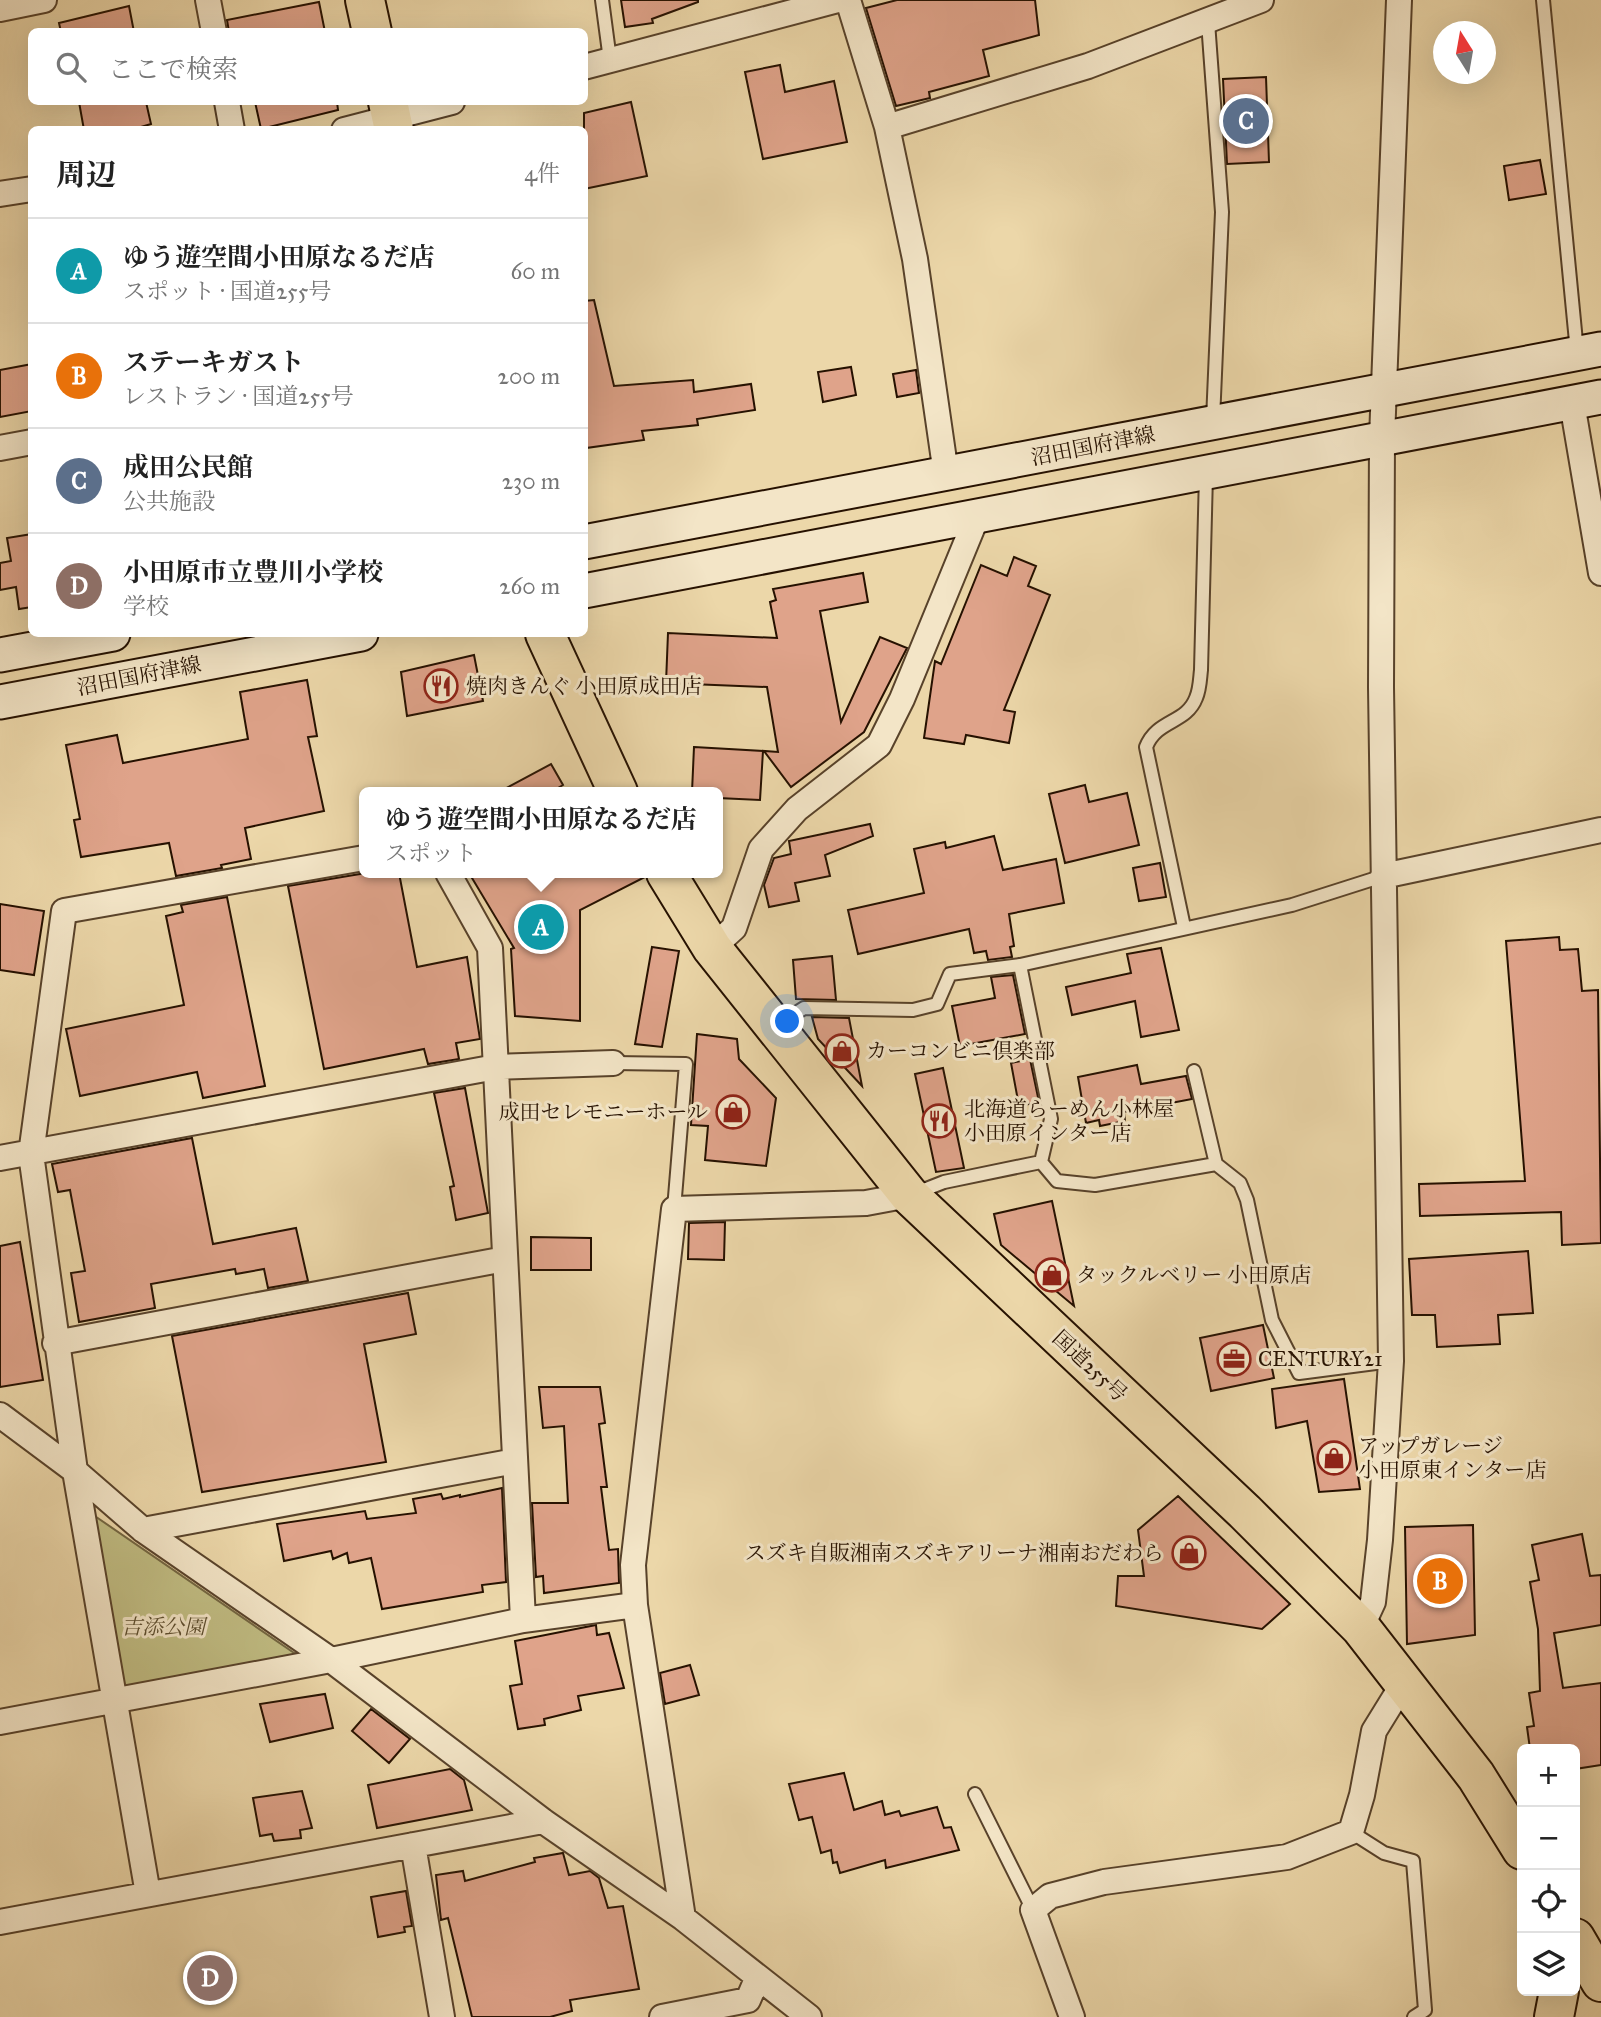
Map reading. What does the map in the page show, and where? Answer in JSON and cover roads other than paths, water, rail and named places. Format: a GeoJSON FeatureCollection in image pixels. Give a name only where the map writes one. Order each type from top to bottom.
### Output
{"type":"FeatureCollection","features":[{"type":"Feature","properties":{"kind":"highway"},"geometry":{"type":"LineString","coordinates":[[365,0],[371,28]]}},
{"type":"Feature","properties":{"kind":"highway"},"geometry":{"type":"LineString","coordinates":[[546,637],[616,787]]}},
{"type":"Feature","properties":{"kind":"highway","name":"国道255号"},"geometry":{"type":"LineString","coordinates":[[669,878],[712,948],[773,1028],[909,1195],[1245,1512],[1362,1628],[1476,1776],[1517,1842]]}},
{"type":"Feature","properties":{"kind":"highway"},"geometry":{"type":"LineString","coordinates":[[1580,1914],[1601,1931]]}},
{"type":"Feature","properties":{"kind":"highway"},"geometry":{"type":"LineString","coordinates":[[1580,1946],[1601,1982]]}},
{"type":"Feature","properties":{"kind":"highway"},"geometry":{"type":"LineString","coordinates":[[1554,2017],[1558,1996]]}},
{"type":"Feature","properties":{"kind":"main road","name":"沼田国府津線"},"geometry":{"type":"LineString","coordinates":[[588,541],[1589,351]]}},
{"type":"Feature","properties":{"kind":"main road"},"geometry":{"type":"LineString","coordinates":[[588,590],[1586,400]]}},
{"type":"Feature","properties":{"kind":"main road"},"geometry":{"type":"LineString","coordinates":[[0,655],[97,637]]}},
{"type":"Feature","properties":{"kind":"main road","name":"沼田国府津線"},"geometry":{"type":"LineString","coordinates":[[0,702],[345,637]]}},
{"type":"Feature","properties":{"kind":"street"},"geometry":{"type":"LineString","coordinates":[[0,9],[44,0]]}},
{"type":"Feature","properties":{"kind":"street"},"geometry":{"type":"LineString","coordinates":[[208,0],[213,28]]}},
{"type":"Feature","properties":{"kind":"street"},"geometry":{"type":"LineString","coordinates":[[588,66],[838,0]]}},
{"type":"Feature","properties":{"kind":"street"},"geometry":{"type":"LineString","coordinates":[[848,0],[887,127],[915,259],[946,474]]}},
{"type":"Feature","properties":{"kind":"street"},"geometry":{"type":"LineString","coordinates":[[887,127],[1088,66],[1261,0]]}},
{"type":"Feature","properties":{"kind":"street"},"geometry":{"type":"LineString","coordinates":[[1362,1628],[1373,1602],[1380,1540],[1391,1361],[1383,876],[1382,438],[1386,391],[1399,0]]}},
{"type":"Feature","properties":{"kind":"street"},"geometry":{"type":"LineString","coordinates":[[228,105],[231,126]]}},
{"type":"Feature","properties":{"kind":"street"},"geometry":{"type":"LineString","coordinates":[[357,126],[439,105]]}},
{"type":"Feature","properties":{"kind":"street"},"geometry":{"type":"LineString","coordinates":[[0,194],[28,190]]}},
{"type":"Feature","properties":{"kind":"street"},"geometry":{"type":"LineString","coordinates":[[1586,400],[1601,573]]}},
{"type":"Feature","properties":{"kind":"street"},"geometry":{"type":"LineString","coordinates":[[0,448],[28,443]]}},
{"type":"Feature","properties":{"kind":"street"},"geometry":{"type":"LineString","coordinates":[[712,948],[734,928],[761,849],[797,809],[879,745],[902,699],[978,514]]}},
{"type":"Feature","properties":{"kind":"street"},"geometry":{"type":"LineString","coordinates":[[1383,876],[1601,830]]}},
{"type":"Feature","properties":{"kind":"street"},"geometry":{"type":"LineString","coordinates":[[148,1895],[112,1702],[54,1343],[31,1154],[64,911],[359,859]]}},
{"type":"Feature","properties":{"kind":"street"},"geometry":{"type":"LineString","coordinates":[[451,878],[490,948],[523,1620]]}},
{"type":"Feature","properties":{"kind":"street"},"geometry":{"type":"LineString","coordinates":[[0,1158],[496,1067],[613,1063]]}},
{"type":"Feature","properties":{"kind":"street"},"geometry":{"type":"LineString","coordinates":[[683,1918],[635,1605],[633,1566],[674,1209],[866,1203],[909,1195]]}},
{"type":"Feature","properties":{"kind":"street"},"geometry":{"type":"LineString","coordinates":[[54,1343],[505,1259]]}},
{"type":"Feature","properties":{"kind":"street"},"geometry":{"type":"LineString","coordinates":[[0,1415],[75,1471],[143,1530],[331,1660],[543,1821],[683,1918],[755,1999]]}},
{"type":"Feature","properties":{"kind":"street"},"geometry":{"type":"LineString","coordinates":[[143,1530],[515,1461]]}},
{"type":"Feature","properties":{"kind":"street"},"geometry":{"type":"LineString","coordinates":[[0,1722],[331,1660],[523,1620],[635,1605]]}},
{"type":"Feature","properties":{"kind":"street"},"geometry":{"type":"LineString","coordinates":[[1072,2017],[1033,1910],[1050,1896],[1104,1882],[1287,1857],[1351,1832],[1362,1795],[1374,1731],[1404,1684]]}},
{"type":"Feature","properties":{"kind":"street"},"geometry":{"type":"LineString","coordinates":[[0,1922],[543,1821]]}},
{"type":"Feature","properties":{"kind":"street"},"geometry":{"type":"LineString","coordinates":[[413,1845],[442,2017]]}},
{"type":"Feature","properties":{"kind":"street"},"geometry":{"type":"LineString","coordinates":[[662,2017],[755,1999],[809,2017]]}},
{"type":"Feature","properties":{"kind":"lane"},"geometry":{"type":"LineString","coordinates":[[602,0],[610,60]]}},
{"type":"Feature","properties":{"kind":"lane"},"geometry":{"type":"LineString","coordinates":[[1543,0],[1589,351]]}},
{"type":"Feature","properties":{"kind":"lane"},"geometry":{"type":"LineString","coordinates":[[1208,22],[1222,212],[1213,424]]}},
{"type":"Feature","properties":{"kind":"lane"},"geometry":{"type":"LineString","coordinates":[[1184,927],[1146,747],[1152,733],[1184,715],[1196,698],[1201,670],[1206,471]]}},
{"type":"Feature","properties":{"kind":"lane"},"geometry":{"type":"LineString","coordinates":[[773,1028],[804,1008],[913,1010],[937,1004],[950,974],[1020,965],[1293,905],[1383,876]]}},
{"type":"Feature","properties":{"kind":"lane"},"geometry":{"type":"LineString","coordinates":[[1020,965],[1051,1119],[1041,1162]]}},
{"type":"Feature","properties":{"kind":"lane"},"geometry":{"type":"LineString","coordinates":[[613,1063],[686,1064],[674,1209]]}},
{"type":"Feature","properties":{"kind":"lane"},"geometry":{"type":"LineString","coordinates":[[1194,1071],[1216,1164],[1240,1183],[1272,1320],[1299,1373],[1391,1361]]}},
{"type":"Feature","properties":{"kind":"lane"},"geometry":{"type":"LineString","coordinates":[[1041,1162],[1057,1181],[1095,1185],[1216,1164]]}},
{"type":"Feature","properties":{"kind":"lane"},"geometry":{"type":"LineString","coordinates":[[909,1195],[944,1182],[1041,1162]]}},
{"type":"Feature","properties":{"kind":"lane"},"geometry":{"type":"LineString","coordinates":[[975,1794],[1033,1910]]}},
{"type":"Feature","properties":{"kind":"lane"},"geometry":{"type":"LineString","coordinates":[[1351,1832],[1384,1853],[1413,1861],[1425,2010],[1414,2017]]}},
{"type":"Feature","properties":{"kind":"place","name":"成田公民館"},"geometry":{"type":"Point","coordinates":[1246,121]}},
{"type":"Feature","properties":{"kind":"place","name":"焼肉きんぐ 小田原成田店"},"geometry":{"type":"Point","coordinates":[441,686]}},
{"type":"Feature","properties":{"kind":"place","name":"ゆう遊空間小田原なるだ店"},"geometry":{"type":"Point","coordinates":[541,927]}},
{"type":"Feature","properties":{"kind":"place","name":"カーコンビニ倶楽部"},"geometry":{"type":"Point","coordinates":[842,1051]}},
{"type":"Feature","properties":{"kind":"place","name":"成田セレモニーホール"},"geometry":{"type":"Point","coordinates":[733,1112]}},
{"type":"Feature","properties":{"kind":"place","name":"北海道らーめん小林屋 小田原インター店"},"geometry":{"type":"Point","coordinates":[939,1121]}},
{"type":"Feature","properties":{"kind":"place","name":"タックルベリー 小田原店"},"geometry":{"type":"Point","coordinates":[1052,1275]}},
{"type":"Feature","properties":{"kind":"place","name":"CENTURY21"},"geometry":{"type":"Point","coordinates":[1234,1359]}},
{"type":"Feature","properties":{"kind":"place","name":"アップガレージ 小田原東インター店"},"geometry":{"type":"Point","coordinates":[1334,1458]}},
{"type":"Feature","properties":{"kind":"place","name":"スズキ自販湘南スズキアリーナ湘南おだわら"},"geometry":{"type":"Point","coordinates":[1189,1553]}},
{"type":"Feature","properties":{"kind":"place","name":"ステーキガスト"},"geometry":{"type":"Point","coordinates":[1440,1581]}},
{"type":"Feature","properties":{"kind":"place","name":"小田原市立豊川小学校"},"geometry":{"type":"Point","coordinates":[210,1978]}},
{"type":"Feature","properties":{"kind":"park label","name":"吉添公園"},"geometry":{"type":"Point","coordinates":[163,1627]}}]}
